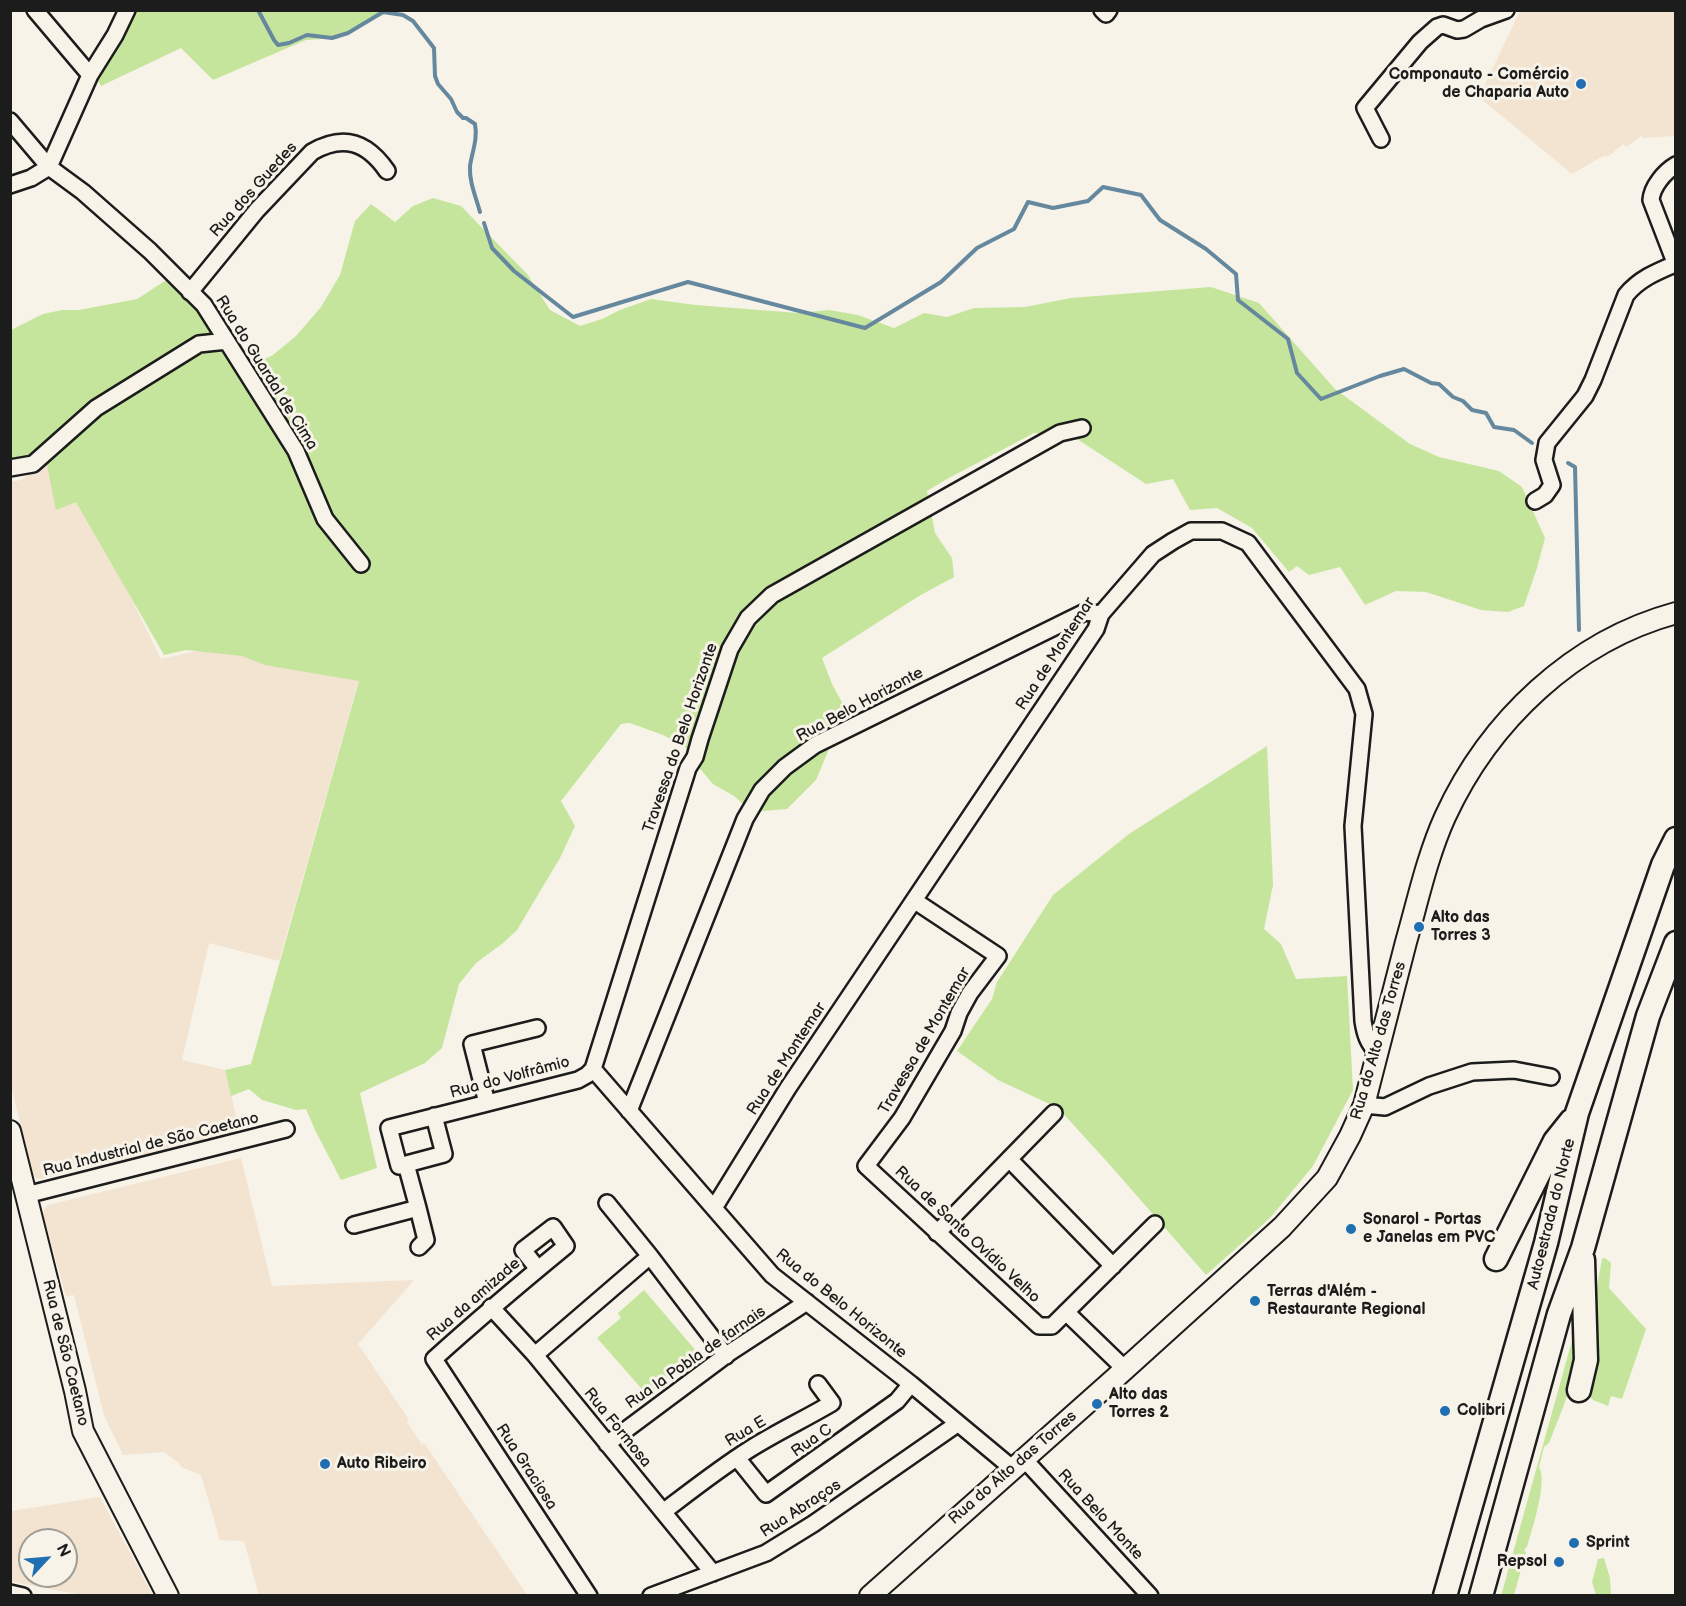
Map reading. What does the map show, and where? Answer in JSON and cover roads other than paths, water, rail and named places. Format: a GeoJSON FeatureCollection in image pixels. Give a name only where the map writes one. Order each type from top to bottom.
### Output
{"type":"FeatureCollection","features":[{"type":"Feature","properties":{"kind":"highway","name":"Autoestrada do Norte"},"geometry":{"type":"LineString","coordinates":[[1445,1596],[1546,1243],[1577,1113],[1663,865],[1676,838]]}},
{"type":"Feature","properties":{"kind":"highway","name":"Autoestrada do Norte"},"geometry":{"type":"LineString","coordinates":[[1481,1596],[1559,1314],[1583,1248],[1648,1016],[1676,943]]}},
{"type":"Feature","properties":{"kind":"highway"},"geometry":{"type":"LineString","coordinates":[[1496,1259],[1555,1141],[1577,1113]]}},
{"type":"Feature","properties":{"kind":"highway"},"geometry":{"type":"LineString","coordinates":[[1579,1390],[1586,1360],[1583,1248]]}},
{"type":"Feature","properties":{"kind":"main road","name":"Rua do Alto das Torres"},"geometry":{"type":"LineString","coordinates":[[870,1596],[1282,1227],[1327,1178],[1364,1104],[1421,884],[1430,858],[1452,802],[1476,762],[1519,709],[1547,681],[1569,664],[1605,641],[1641,624],[1676,613]]}},
{"type":"Feature","properties":{"kind":"main road","name":"Rua de São Caetano"},"geometry":{"type":"LineString","coordinates":[[10,1131],[83,1431],[168,1596]]}},
{"type":"Feature","properties":{"kind":"street"},"geometry":{"type":"LineString","coordinates":[[34,10],[90,75]]}},
{"type":"Feature","properties":{"kind":"street"},"geometry":{"type":"LineString","coordinates":[[10,185],[31,178],[49,167],[90,75],[115,35],[127,10]]}},
{"type":"Feature","properties":{"kind":"street"},"geometry":{"type":"LineString","coordinates":[[1101,10],[1106,14],[1109,10]]}},
{"type":"Feature","properties":{"kind":"street"},"geometry":{"type":"LineString","coordinates":[[1381,139],[1365,108],[1420,42],[1443,24],[1457,30],[1464,29],[1481,19],[1506,10]]}},
{"type":"Feature","properties":{"kind":"street","name":"Rua do Guardal de Cima"},"geometry":{"type":"LineString","coordinates":[[10,121],[49,167],[83,192],[150,251],[204,305],[296,451],[325,519],[361,564]]}},
{"type":"Feature","properties":{"kind":"street","name":"Rua dos Guedes"},"geometry":{"type":"LineString","coordinates":[[190,292],[257,210],[312,152],[322,146],[337,142],[361,145],[378,158],[387,171]]}},
{"type":"Feature","properties":{"kind":"street"},"geometry":{"type":"LineString","coordinates":[[1535,501],[1545,495],[1552,485],[1544,460],[1547,443],[1585,396],[1626,295],[1635,284],[1675,265],[1656,216],[1651,196],[1662,177],[1676,165]]}},
{"type":"Feature","properties":{"kind":"street"},"geometry":{"type":"LineString","coordinates":[[10,468],[33,464],[96,408],[199,344],[227,341]]}},
{"type":"Feature","properties":{"kind":"street","name":"Travessa do Belo Horizonte"},"geometry":{"type":"LineString","coordinates":[[593,1069],[688,768],[695,757],[730,649],[748,618],[772,595],[913,514],[1060,433],[1082,428]]}},
{"type":"Feature","properties":{"kind":"street","name":"Rua de Montemar"},"geometry":{"type":"LineString","coordinates":[[714,1208],[788,1088],[1096,629],[1101,614],[1154,554],[1173,540],[1191,531],[1222,531],[1248,543],[1357,689],[1364,714],[1353,826],[1362,998],[1365,1033],[1371,1047],[1378,1053]]}},
{"type":"Feature","properties":{"kind":"street","name":"Rua Belo Horizonte"},"geometry":{"type":"LineString","coordinates":[[629,1111],[745,819],[762,790],[785,767],[815,745],[1084,612],[1101,614]]}},
{"type":"Feature","properties":{"kind":"street","name":"Travessa de Montemar"},"geometry":{"type":"LineString","coordinates":[[866,1166],[902,1118],[953,1031],[959,1013],[970,993],[998,956],[915,901]]}},
{"type":"Feature","properties":{"kind":"street"},"geometry":{"type":"LineString","coordinates":[[487,1103],[472,1044],[537,1028]]}},
{"type":"Feature","properties":{"kind":"street","name":"Rua do Volfrâmio"},"geometry":{"type":"LineString","coordinates":[[434,1116],[444,1154],[399,1166],[389,1128],[434,1116],[578,1080],[593,1069]]}},
{"type":"Feature","properties":{"kind":"street","name":"Rua do Belo Horizonte"},"geometry":{"type":"LineString","coordinates":[[593,1069],[772,1275],[911,1384],[957,1424],[1018,1464]]}},
{"type":"Feature","properties":{"kind":"street"},"geometry":{"type":"LineString","coordinates":[[1364,1104],[1385,1107],[1429,1086],[1472,1072],[1514,1070],[1551,1077]]}},
{"type":"Feature","properties":{"kind":"street"},"geometry":{"type":"LineString","coordinates":[[937,1233],[1054,1113]]}},
{"type":"Feature","properties":{"kind":"street","name":"Rua Industrial de São Caetano"},"geometry":{"type":"LineString","coordinates":[[26,1195],[286,1129]]}},
{"type":"Feature","properties":{"kind":"street"},"geometry":{"type":"LineString","coordinates":[[1009,1159],[1113,1266]]}},
{"type":"Feature","properties":{"kind":"street","name":"Rua do Volfrâmio"},"geometry":{"type":"LineString","coordinates":[[406,1164],[426,1240],[419,1247]]}},
{"type":"Feature","properties":{"kind":"street","name":"Rua de Santo Ovídio Velho"},"geometry":{"type":"LineString","coordinates":[[866,1166],[1039,1326],[1052,1326],[1155,1224]]}},
{"type":"Feature","properties":{"kind":"street"},"geometry":{"type":"LineString","coordinates":[[606,1203],[650,1256],[726,1356]]}},
{"type":"Feature","properties":{"kind":"street"},"geometry":{"type":"LineString","coordinates":[[354,1225],[418,1208]]}},
{"type":"Feature","properties":{"kind":"street"},"geometry":{"type":"LineString","coordinates":[[535,1355],[650,1256]]}},
{"type":"Feature","properties":{"kind":"street","name":"Rua da amizade"},"geometry":{"type":"LineString","coordinates":[[434,1359],[491,1307],[538,1269]]}},
{"type":"Feature","properties":{"kind":"street","name":"Rua la Pobla de farnais"},"geometry":{"type":"LineString","coordinates":[[607,1444],[726,1356],[807,1302]]}},
{"type":"Feature","properties":{"kind":"street","name":"Rua Formosa"},"geometry":{"type":"LineString","coordinates":[[491,1307],[535,1355],[713,1573]]}},
{"type":"Feature","properties":{"kind":"street"},"geometry":{"type":"LineString","coordinates":[[1066,1312],[1125,1369]]}},
{"type":"Feature","properties":{"kind":"street","name":"Rua Graciosa"},"geometry":{"type":"LineString","coordinates":[[434,1359],[589,1596]]}},
{"type":"Feature","properties":{"kind":"street","name":"Rua E"},"geometry":{"type":"LineString","coordinates":[[663,1512],[751,1448],[832,1402],[818,1384]]}},
{"type":"Feature","properties":{"kind":"street","name":"Rua C"},"geometry":{"type":"LineString","coordinates":[[737,1458],[766,1494],[897,1401],[911,1384]]}},
{"type":"Feature","properties":{"kind":"street","name":"Rua Abraços"},"geometry":{"type":"LineString","coordinates":[[651,1596],[766,1553],[813,1524],[957,1424]]}},
{"type":"Feature","properties":{"kind":"street","name":"Rua Belo Monte"},"geometry":{"type":"LineString","coordinates":[[1018,1464],[1150,1595]]}},
{"type":"Feature","properties":{"kind":"street"},"geometry":{"type":"LineString","coordinates":[[10,1593],[23,1596]]}},
{"type":"Feature","properties":{"kind":"waterway"},"geometry":{"type":"LineString","coordinates":[[258,10],[278,45],[307,35],[332,38],[348,33],[383,12],[403,15],[413,21],[434,48],[435,76],[438,84],[451,99],[457,112],[475,124],[470,172],[480,212]]}},
{"type":"Feature","properties":{"kind":"waterway"},"geometry":{"type":"LineString","coordinates":[[484,223],[492,248],[514,271],[573,317],[688,282],[865,328],[941,282],[977,248],[1014,229],[1028,202],[1053,208],[1088,201],[1103,187],[1141,195],[1160,220],[1206,249],[1236,274],[1238,300],[1288,339],[1297,373],[1321,399],[1404,369],[1431,383],[1439,384],[1472,410],[1486,413],[1494,427],[1514,430],[1532,443]]}},
{"type":"Feature","properties":{"kind":"waterway"},"geometry":{"type":"LineString","coordinates":[[1568,463],[1575,467],[1579,630]]}},
{"type":"Feature","properties":{"kind":"place","name":"Componauto - Comércio de Chaparia Auto"},"geometry":{"type":"Point","coordinates":[1581,84]}},
{"type":"Feature","properties":{"kind":"place","name":"Alto das Torres 3"},"geometry":{"type":"Point","coordinates":[1419,927]}},
{"type":"Feature","properties":{"kind":"place","name":"Sonarol - Portas e Janelas em PVC"},"geometry":{"type":"Point","coordinates":[1351,1229]}},
{"type":"Feature","properties":{"kind":"place","name":"Terras d'Além - Restaurante Regional"},"geometry":{"type":"Point","coordinates":[1255,1301]}},
{"type":"Feature","properties":{"kind":"place","name":"Alto das Torres 2"},"geometry":{"type":"Point","coordinates":[1097,1404]}},
{"type":"Feature","properties":{"kind":"place","name":"Colibri"},"geometry":{"type":"Point","coordinates":[1445,1411]}},
{"type":"Feature","properties":{"kind":"place","name":"Auto Ribeiro"},"geometry":{"type":"Point","coordinates":[325,1464]}},
{"type":"Feature","properties":{"kind":"place","name":"Sprint"},"geometry":{"type":"Point","coordinates":[1574,1543]}},
{"type":"Feature","properties":{"kind":"place","name":"Repsol"},"geometry":{"type":"Point","coordinates":[1559,1562]}}]}
